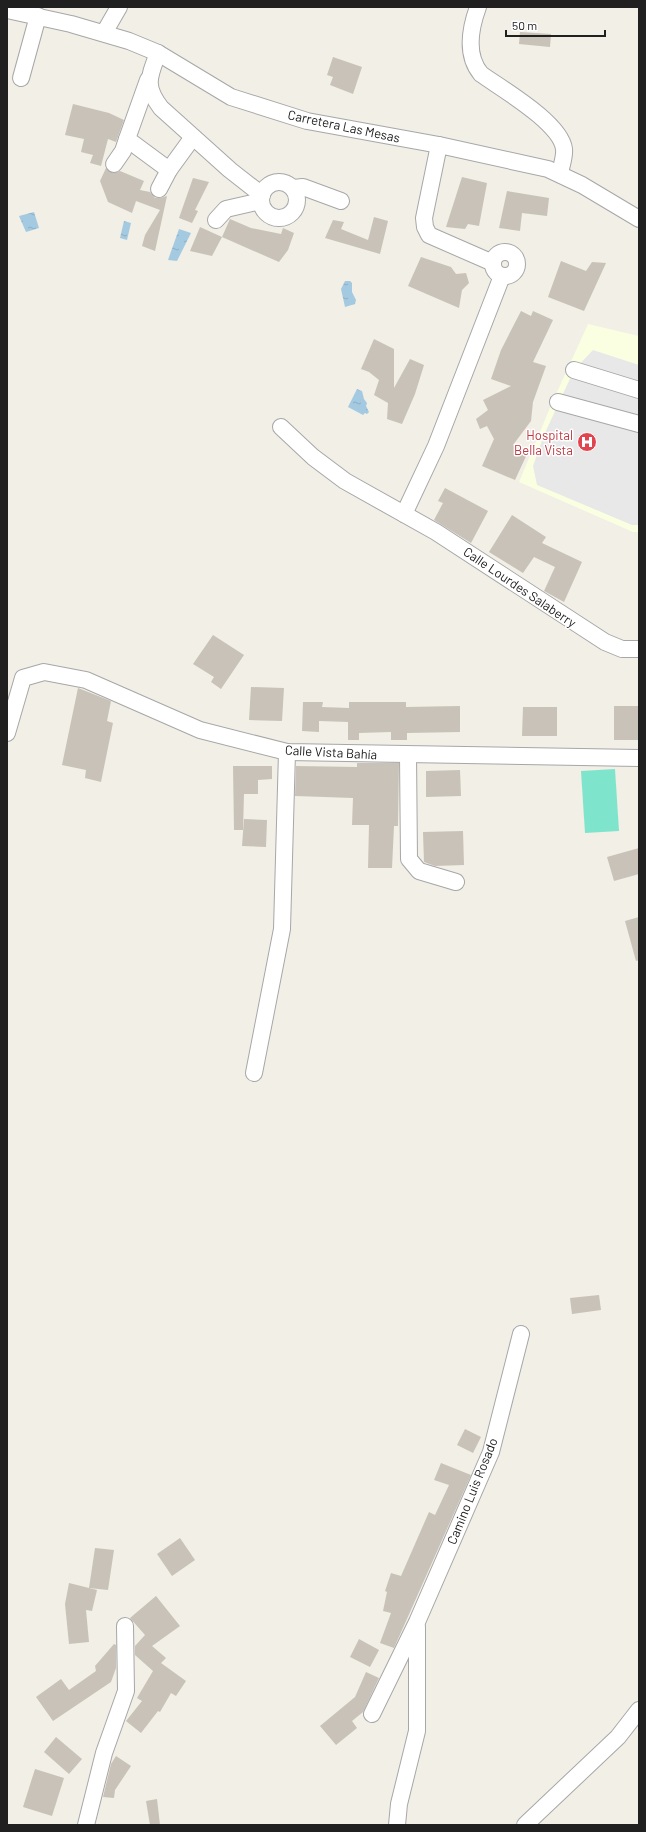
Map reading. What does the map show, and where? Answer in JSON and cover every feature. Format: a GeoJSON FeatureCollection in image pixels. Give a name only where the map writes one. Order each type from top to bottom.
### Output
{"type":"FeatureCollection","features":[{"type":"Feature","properties":{"kind":"street"},"geometry":{"type":"LineString","coordinates":[[104,33],[119,7]]}},
{"type":"Feature","properties":{"kind":"street"},"geometry":{"type":"LineString","coordinates":[[478,7],[469,45],[477,70],[538,115],[554,129],[564,150],[560,174]]}},
{"type":"Feature","properties":{"kind":"street","name":"Carretera Las Mesas"},"geometry":{"type":"LineString","coordinates":[[7,10],[38,16],[104,33],[158,53],[215,89],[248,103],[307,121],[506,159],[560,174],[623,208],[639,219]]}},
{"type":"Feature","properties":{"kind":"street"},"geometry":{"type":"LineString","coordinates":[[21,78],[38,16]]}},
{"type":"Feature","properties":{"kind":"street"},"geometry":{"type":"LineString","coordinates":[[114,164],[123,151],[158,53]]}},
{"type":"Feature","properties":{"kind":"street"},"geometry":{"type":"LineString","coordinates":[[148,80],[152,96],[161,108],[261,198],[266,213],[277,219],[283,219],[290,216],[297,206],[298,200],[293,188],[288,184],[275,182],[265,189],[261,198],[226,209],[216,220]]}},
{"type":"Feature","properties":{"kind":"street"},"geometry":{"type":"LineString","coordinates":[[159,189],[169,170],[193,137]]}},
{"type":"Feature","properties":{"kind":"street"},"geometry":{"type":"LineString","coordinates":[[127,139],[169,170]]}},
{"type":"Feature","properties":{"kind":"street"},"geometry":{"type":"LineString","coordinates":[[439,145],[424,218],[425,227],[429,236],[493,263]]}},
{"type":"Feature","properties":{"kind":"street"},"geometry":{"type":"LineString","coordinates":[[293,188],[303,187],[341,201]]}},
{"type":"Feature","properties":{"kind":"street"},"geometry":{"type":"LineString","coordinates":[[500,253],[509,253],[516,258],[516,270],[510,275],[502,276],[494,270],[494,259],[500,253]]}},
{"type":"Feature","properties":{"kind":"street"},"geometry":{"type":"LineString","coordinates":[[404,514],[436,446],[502,276]]}},
{"type":"Feature","properties":{"kind":"street"},"geometry":{"type":"LineString","coordinates":[[574,370],[639,390]]}},
{"type":"Feature","properties":{"kind":"street"},"geometry":{"type":"LineString","coordinates":[[558,402],[639,424]]}},
{"type":"Feature","properties":{"kind":"street","name":"Calle Lourdes Salaberry"},"geometry":{"type":"LineString","coordinates":[[282,427],[329,471],[436,532],[605,642],[622,649],[639,649]]}},
{"type":"Feature","properties":{"kind":"street","name":"Calle Vista Bahía"},"geometry":{"type":"LineString","coordinates":[[7,733],[23,678],[44,672],[86,680],[200,730],[287,752],[639,758]]}},
{"type":"Feature","properties":{"kind":"street"},"geometry":{"type":"LineString","coordinates":[[254,1073],[282,929],[287,752]]}},
{"type":"Feature","properties":{"kind":"street"},"geometry":{"type":"LineString","coordinates":[[408,755],[409,860],[419,871],[456,882]]}},
{"type":"Feature","properties":{"kind":"street","name":"Camino Luis Rosado"},"geometry":{"type":"LineString","coordinates":[[372,1714],[418,1622],[491,1452],[521,1334]]}},
{"type":"Feature","properties":{"kind":"street","name":"Camino Luis Rosado"},"geometry":{"type":"LineString","coordinates":[[397,1825],[398,1804],[417,1731],[418,1622]]}},
{"type":"Feature","properties":{"kind":"street"},"geometry":{"type":"LineString","coordinates":[[86,1825],[104,1753],[126,1691],[125,1626]]}},
{"type":"Feature","properties":{"kind":"street"},"geometry":{"type":"LineString","coordinates":[[525,1825],[618,1738],[639,1710]]}},
{"type":"Feature","properties":{"kind":"shaded area","name":"Hospital Bella Vista"},"geometry":{"type":"Polygon","coordinates":[[[588,324],[639,336],[639,532],[633,532],[519,482],[552,403],[588,324]]]}},
{"type":"Feature","properties":{"kind":"shaded area","name":"Hospital Bella Vista"},"geometry":{"type":"Polygon","coordinates":[[[593,350],[639,365],[639,525],[632,525],[537,485],[533,466],[544,435],[574,370],[593,350]]]}},
{"type":"Feature","properties":{"kind":"green space"},"geometry":{"type":"Polygon","coordinates":[[[615,769],[619,831],[585,833],[581,771],[615,769]]]}},
{"type":"Feature","properties":{"kind":"water"},"geometry":{"type":"Polygon","coordinates":[[[34,212],[39,228],[26,232],[19,216],[34,212]]]}},
{"type":"Feature","properties":{"kind":"water"},"geometry":{"type":"Polygon","coordinates":[[[124,221],[131,223],[127,240],[120,238],[124,221]]]}},
{"type":"Feature","properties":{"kind":"water"},"geometry":{"type":"Polygon","coordinates":[[[179,229],[191,233],[177,261],[168,260],[179,229]]]}},
{"type":"Feature","properties":{"kind":"water"},"geometry":{"type":"Polygon","coordinates":[[[345,281],[350,281],[352,283],[352,292],[356,300],[355,304],[345,307],[341,289],[345,281]]]}},
{"type":"Feature","properties":{"kind":"water"},"geometry":{"type":"Polygon","coordinates":[[[357,389],[362,391],[364,399],[367,403],[366,406],[369,412],[367,414],[365,413],[363,415],[348,407],[357,389]]]}},
{"type":"Feature","properties":{"kind":"building"},"geometry":{"type":"Polygon","coordinates":[[[520,32],[551,34],[550,47],[519,44],[520,32]]]}},
{"type":"Feature","properties":{"kind":"building"},"geometry":{"type":"Polygon","coordinates":[[[333,57],[362,67],[353,94],[330,85],[333,77],[327,75],[333,57]]]}},
{"type":"Feature","properties":{"kind":"building"},"geometry":{"type":"Polygon","coordinates":[[[73,104],[109,113],[124,120],[116,142],[108,139],[101,166],[90,163],[93,155],[81,152],[84,139],[65,135],[73,104]]]}},
{"type":"Feature","properties":{"kind":"building"},"geometry":{"type":"Polygon","coordinates":[[[106,168],[113,173],[120,171],[144,181],[140,190],[150,192],[155,198],[167,196],[155,251],[142,246],[145,235],[160,210],[136,201],[132,213],[108,202],[100,181],[106,168]]]}},
{"type":"Feature","properties":{"kind":"building"},"geometry":{"type":"Polygon","coordinates":[[[462,177],[487,183],[479,226],[468,224],[465,229],[446,227],[462,177]]]}},
{"type":"Feature","properties":{"kind":"building"},"geometry":{"type":"Polygon","coordinates":[[[193,178],[209,182],[195,210],[198,211],[192,223],[179,218],[193,178]]]}},
{"type":"Feature","properties":{"kind":"building"},"geometry":{"type":"Polygon","coordinates":[[[507,191],[549,198],[547,216],[522,213],[520,231],[499,228],[507,191]]]}},
{"type":"Feature","properties":{"kind":"building"},"geometry":{"type":"Polygon","coordinates":[[[374,217],[388,221],[380,254],[325,238],[333,220],[344,222],[341,229],[368,240],[374,217]]]}},
{"type":"Feature","properties":{"kind":"building"},"geometry":{"type":"Polygon","coordinates":[[[230,219],[251,228],[281,234],[283,228],[294,233],[288,250],[279,262],[222,237],[230,219]]]}},
{"type":"Feature","properties":{"kind":"building"},"geometry":{"type":"Polygon","coordinates":[[[200,227],[222,237],[212,256],[190,251],[200,227]]]}},
{"type":"Feature","properties":{"kind":"building"},"geometry":{"type":"Polygon","coordinates":[[[421,257],[451,267],[456,274],[466,273],[469,283],[462,290],[459,308],[408,286],[421,257]]]}},
{"type":"Feature","properties":{"kind":"building"},"geometry":{"type":"Polygon","coordinates":[[[561,261],[586,271],[592,262],[606,263],[584,311],[548,297],[561,261]]]}},
{"type":"Feature","properties":{"kind":"building"},"geometry":{"type":"Polygon","coordinates":[[[521,311],[531,316],[533,311],[553,320],[533,362],[546,366],[533,402],[531,421],[513,445],[528,452],[515,480],[482,466],[494,439],[487,426],[480,429],[476,419],[488,410],[483,400],[511,386],[491,379],[501,350],[521,311]]]}},
{"type":"Feature","properties":{"kind":"building"},"geometry":{"type":"Polygon","coordinates":[[[374,339],[394,349],[394,388],[410,359],[424,365],[415,394],[402,424],[387,419],[388,403],[374,395],[379,380],[369,372],[361,369],[374,339]]]}},
{"type":"Feature","properties":{"kind":"building"},"geometry":{"type":"Polygon","coordinates":[[[445,488],[488,511],[471,543],[434,520],[443,503],[438,501],[445,488]]]}},
{"type":"Feature","properties":{"kind":"building"},"geometry":{"type":"Polygon","coordinates":[[[512,515],[546,537],[542,543],[582,562],[564,602],[544,591],[555,567],[534,557],[523,573],[489,552],[512,515]]]}},
{"type":"Feature","properties":{"kind":"building"},"geometry":{"type":"Polygon","coordinates":[[[213,635],[244,655],[221,689],[211,682],[214,677],[193,664],[213,635]]]}},
{"type":"Feature","properties":{"kind":"building"},"geometry":{"type":"Polygon","coordinates":[[[251,687],[284,688],[282,721],[249,720],[251,687]]]}},
{"type":"Feature","properties":{"kind":"building"},"geometry":{"type":"Polygon","coordinates":[[[78,688],[111,701],[107,721],[113,723],[101,782],[85,778],[86,770],[62,765],[78,688]]]}},
{"type":"Feature","properties":{"kind":"building"},"geometry":{"type":"Polygon","coordinates":[[[303,702],[323,702],[322,707],[349,708],[349,702],[406,702],[406,707],[460,706],[460,732],[407,733],[407,740],[391,740],[391,732],[359,733],[359,740],[348,740],[348,722],[319,721],[319,732],[302,731],[303,702]]]}},
{"type":"Feature","properties":{"kind":"building"},"geometry":{"type":"Polygon","coordinates":[[[614,706],[639,706],[639,740],[614,740],[614,706]]]}},
{"type":"Feature","properties":{"kind":"building"},"geometry":{"type":"Polygon","coordinates":[[[523,707],[557,707],[557,736],[522,736],[523,707]]]}},
{"type":"Feature","properties":{"kind":"building"},"geometry":{"type":"Polygon","coordinates":[[[357,763],[399,763],[398,826],[394,826],[392,868],[368,868],[369,825],[352,825],[353,798],[295,796],[296,766],[357,767],[357,763]]]}},
{"type":"Feature","properties":{"kind":"building"},"geometry":{"type":"Polygon","coordinates":[[[233,766],[272,766],[272,779],[258,780],[258,794],[244,794],[243,830],[234,830],[233,766]]]}},
{"type":"Feature","properties":{"kind":"building"},"geometry":{"type":"Polygon","coordinates":[[[460,770],[461,796],[426,797],[426,771],[460,770]]]}},
{"type":"Feature","properties":{"kind":"building"},"geometry":{"type":"Polygon","coordinates":[[[244,819],[267,820],[266,847],[242,846],[244,819]]]}},
{"type":"Feature","properties":{"kind":"building"},"geometry":{"type":"Polygon","coordinates":[[[463,831],[464,865],[435,866],[424,862],[423,832],[463,831]]]}},
{"type":"Feature","properties":{"kind":"building"},"geometry":{"type":"Polygon","coordinates":[[[639,848],[639,874],[614,881],[607,857],[639,848]]]}},
{"type":"Feature","properties":{"kind":"building"},"geometry":{"type":"Polygon","coordinates":[[[639,917],[639,960],[636,961],[625,921],[639,917]]]}},
{"type":"Feature","properties":{"kind":"building"},"geometry":{"type":"Polygon","coordinates":[[[599,1295],[601,1310],[572,1314],[570,1298],[599,1295]]]}},
{"type":"Feature","properties":{"kind":"building"},"geometry":{"type":"Polygon","coordinates":[[[465,1429],[481,1437],[473,1453],[457,1445],[465,1429]]]}},
{"type":"Feature","properties":{"kind":"building"},"geometry":{"type":"Polygon","coordinates":[[[441,1463],[471,1475],[394,1648],[380,1643],[391,1613],[383,1611],[387,1592],[385,1591],[391,1573],[401,1576],[429,1512],[435,1515],[449,1485],[434,1480],[441,1463]]]}},
{"type":"Feature","properties":{"kind":"building"},"geometry":{"type":"Polygon","coordinates":[[[180,1538],[195,1560],[172,1576],[157,1554],[180,1538]]]}},
{"type":"Feature","properties":{"kind":"building"},"geometry":{"type":"Polygon","coordinates":[[[95,1548],[114,1550],[108,1590],[89,1588],[95,1548]]]}},
{"type":"Feature","properties":{"kind":"building"},"geometry":{"type":"Polygon","coordinates":[[[69,1583],[97,1590],[92,1611],[86,1610],[89,1642],[69,1644],[65,1604],[69,1583]]]}},
{"type":"Feature","properties":{"kind":"building"},"geometry":{"type":"Polygon","coordinates":[[[156,1596],[180,1626],[152,1646],[166,1658],[161,1663],[186,1681],[176,1696],[171,1693],[160,1712],[158,1711],[141,1733],[126,1721],[142,1701],[137,1698],[153,1671],[135,1655],[135,1646],[145,1635],[130,1618],[156,1596]]]}},
{"type":"Feature","properties":{"kind":"building"},"geometry":{"type":"Polygon","coordinates":[[[359,1639],[379,1650],[370,1667],[350,1657],[359,1639]]]}},
{"type":"Feature","properties":{"kind":"building"},"geometry":{"type":"Polygon","coordinates":[[[114,1644],[116,1645],[116,1668],[111,1682],[53,1721],[36,1697],[61,1679],[69,1690],[96,1671],[95,1666],[114,1644]]]}},
{"type":"Feature","properties":{"kind":"building"},"geometry":{"type":"Polygon","coordinates":[[[366,1672],[379,1678],[363,1712],[352,1721],[357,1728],[336,1745],[320,1726],[355,1697],[366,1672]]]}},
{"type":"Feature","properties":{"kind":"building"},"geometry":{"type":"Polygon","coordinates":[[[56,1737],[82,1759],[69,1774],[44,1752],[56,1737]]]}},
{"type":"Feature","properties":{"kind":"building"},"geometry":{"type":"Polygon","coordinates":[[[116,1756],[131,1766],[115,1790],[114,1798],[103,1797],[111,1764],[116,1756]]]}},
{"type":"Feature","properties":{"kind":"building"},"geometry":{"type":"Polygon","coordinates":[[[35,1769],[64,1778],[52,1816],[23,1807],[35,1769]]]}},
{"type":"Feature","properties":{"kind":"building"},"geometry":{"type":"Polygon","coordinates":[[[157,1799],[160,1825],[150,1825],[146,1801],[157,1799]]]}},
{"type":"Feature","properties":{"kind":"place","name":"Hospital Bella Vista"},"geometry":{"type":"Point","coordinates":[587,442]}}]}
